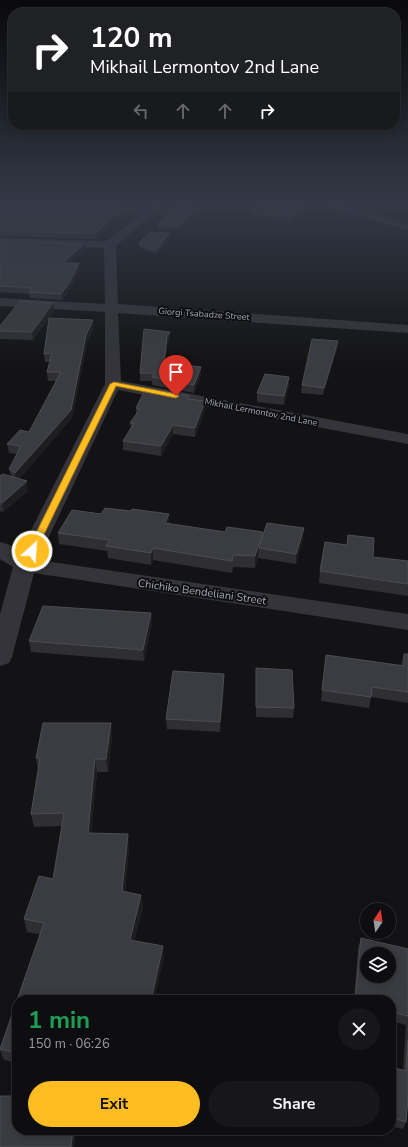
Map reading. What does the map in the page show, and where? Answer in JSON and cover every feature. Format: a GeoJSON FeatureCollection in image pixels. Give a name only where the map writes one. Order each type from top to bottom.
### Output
{"type":"FeatureCollection","features":[{"type":"Feature","properties":{"kind":"street"},"geometry":{"type":"LineString","coordinates":[[0,657],[25,565],[114,384],[110,257]]}},
{"type":"Feature","properties":{"kind":"street","name":"Giorgi Tsabadze Street"},"geometry":{"type":"LineString","coordinates":[[0,302],[111,308],[408,329]]}},
{"type":"Feature","properties":{"kind":"street","name":"Mikhail Lermontov 2nd Lane"},"geometry":{"type":"LineString","coordinates":[[114,384],[408,439]]}},
{"type":"Feature","properties":{"kind":"street","name":"Chichiko Bendeliani Street"},"geometry":{"type":"LineString","coordinates":[[0,549],[25,565],[408,622]]}},
{"type":"Feature","properties":{"kind":"building"},"geometry":{"type":"Polygon","coordinates":[[[0,257],[70,257],[63,263],[79,263],[69,283],[61,294],[29,292],[32,288],[0,286],[0,257]]]}},
{"type":"Feature","properties":{"kind":"building"},"geometry":{"type":"Polygon","coordinates":[[[20,301],[53,303],[32,332],[0,331],[0,326],[20,301]]]}},
{"type":"Feature","properties":{"kind":"building"},"geometry":{"type":"Polygon","coordinates":[[[49,318],[93,320],[86,335],[71,410],[15,473],[9,469],[21,446],[7,444],[20,430],[29,432],[61,372],[47,372],[52,353],[44,354],[49,318]]]}},
{"type":"Feature","properties":{"kind":"building"},"geometry":{"type":"Polygon","coordinates":[[[144,329],[170,332],[166,338],[164,362],[201,367],[194,385],[152,377],[154,373],[140,373],[144,329]]]}},
{"type":"Feature","properties":{"kind":"building"},"geometry":{"type":"Polygon","coordinates":[[[312,339],[338,341],[324,388],[302,385],[312,339]]]}},
{"type":"Feature","properties":{"kind":"building"},"geometry":{"type":"Polygon","coordinates":[[[265,374],[289,377],[284,396],[257,393],[265,374]]]}},
{"type":"Feature","properties":{"kind":"building"},"geometry":{"type":"Polygon","coordinates":[[[146,388],[189,396],[188,399],[205,401],[195,428],[173,425],[161,446],[123,441],[134,423],[130,423],[140,409],[136,408],[146,388]]]}},
{"type":"Feature","properties":{"kind":"building"},"geometry":{"type":"Polygon","coordinates":[[[3,474],[27,481],[2,503],[0,502],[0,476],[3,474]]]}},
{"type":"Feature","properties":{"kind":"building"},"geometry":{"type":"Polygon","coordinates":[[[105,508],[131,511],[132,509],[169,514],[165,523],[225,532],[227,527],[263,532],[255,556],[233,555],[232,561],[153,548],[151,553],[106,546],[110,540],[58,533],[72,510],[101,514],[105,508]]]}},
{"type":"Feature","properties":{"kind":"building"},"geometry":{"type":"Polygon","coordinates":[[[267,523],[304,528],[296,554],[259,548],[267,523]]]}},
{"type":"Feature","properties":{"kind":"building"},"geometry":{"type":"Polygon","coordinates":[[[348,535],[374,538],[373,557],[408,561],[408,584],[320,571],[325,542],[347,545],[348,535]]]}},
{"type":"Feature","properties":{"kind":"building"},"geometry":{"type":"Polygon","coordinates":[[[43,606],[151,613],[143,650],[29,641],[43,606]]]}},
{"type":"Feature","properties":{"kind":"building"},"geometry":{"type":"Polygon","coordinates":[[[404,654],[408,654],[408,692],[372,687],[371,697],[322,690],[326,655],[404,666],[404,654]]]}},
{"type":"Feature","properties":{"kind":"building"},"geometry":{"type":"Polygon","coordinates":[[[256,668],[292,670],[294,708],[256,707],[256,668]]]}},
{"type":"Feature","properties":{"kind":"building"},"geometry":{"type":"Polygon","coordinates":[[[173,671],[224,674],[220,722],[166,719],[173,671]]]}},
{"type":"Feature","properties":{"kind":"building"},"geometry":{"type":"Polygon","coordinates":[[[43,723],[111,723],[106,759],[95,759],[88,833],[128,834],[122,891],[141,895],[130,940],[163,946],[152,995],[19,995],[44,923],[24,919],[39,876],[53,879],[64,813],[31,814],[40,758],[36,758],[43,723]]]}},
{"type":"Feature","properties":{"kind":"building"},"geometry":{"type":"Polygon","coordinates":[[[361,939],[408,949],[408,1016],[396,1013],[396,995],[355,995],[360,948],[360,983],[396,983],[396,947],[360,947],[361,939]]]}},
{"type":"Feature","properties":{"kind":"building"},"geometry":{"type":"Polygon","coordinates":[[[12,1014],[12,1052],[0,1049],[12,1014]]]}},
{"type":"Feature","properties":{"kind":"building"},"geometry":{"type":"Polygon","coordinates":[[[408,1040],[408,1098],[406,1122],[396,1119],[396,1068],[406,1071],[408,1040]]]}},
{"type":"Feature","properties":{"kind":"building"},"geometry":{"type":"Polygon","coordinates":[[[0,1096],[12,1096],[12,1135],[72,1135],[71,1147],[0,1147],[0,1096]]]}},
{"type":"Feature","properties":{"kind":"route"},"geometry":{"type":"LineString","coordinates":[[32,551],[114,384],[176,396]]}}]}
